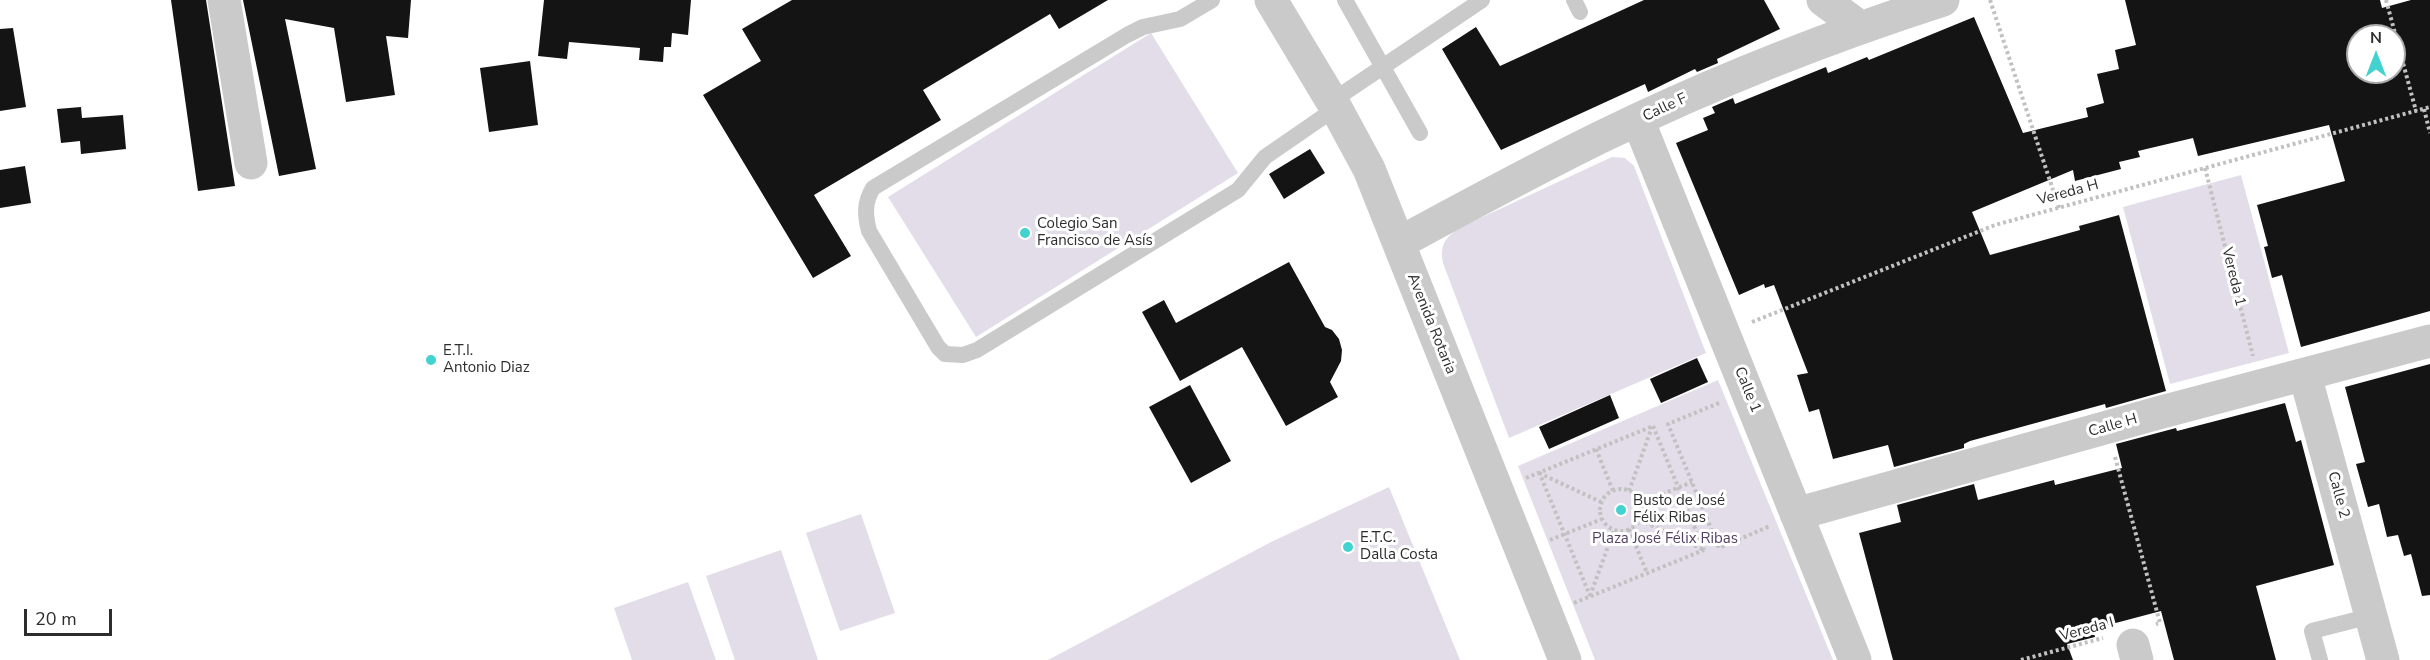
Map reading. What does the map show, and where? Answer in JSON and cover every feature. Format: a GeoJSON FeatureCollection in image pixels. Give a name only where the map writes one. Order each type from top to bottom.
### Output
{"type":"FeatureCollection","features":[{"type":"Feature","properties":{"kind":"street"},"geometry":{"type":"LineString","coordinates":[[224,0],[251,163]]}},
{"type":"Feature","properties":{"kind":"street","name":"Avenida Rotaria"},"geometry":{"type":"LineString","coordinates":[[1271,0],[1334,105],[1369,169],[1565,660]]}},
{"type":"Feature","properties":{"kind":"street"},"geometry":{"type":"LineString","coordinates":[[1823,0],[1860,27]]}},
{"type":"Feature","properties":{"kind":"street","name":"Calle F"},"geometry":{"type":"LineString","coordinates":[[1399,243],[1530,173],[1638,120],[1712,87],[1860,27],[1943,0]]}},
{"type":"Feature","properties":{"kind":"street","name":"Calle 1"},"geometry":{"type":"LineString","coordinates":[[1638,120],[1855,660]]}},
{"type":"Feature","properties":{"kind":"street","name":"Calle H"},"geometry":{"type":"LineString","coordinates":[[1796,514],[2430,341]]}},
{"type":"Feature","properties":{"kind":"street","name":"Calle 2"},"geometry":{"type":"LineString","coordinates":[[2305,375],[2383,660]]}},
{"type":"Feature","properties":{"kind":"lane"},"geometry":{"type":"LineString","coordinates":[[1212,0],[1180,19],[1143,27],[1127,35],[873,188],[867,197],[866,207],[869,231],[938,347],[945,354],[963,355],[978,350],[1238,190],[1265,157],[1384,67],[1482,0]]}},
{"type":"Feature","properties":{"kind":"lane"},"geometry":{"type":"LineString","coordinates":[[1345,0],[1420,133]]}},
{"type":"Feature","properties":{"kind":"lane"},"geometry":{"type":"LineString","coordinates":[[2320,660],[2312,631],[2371,616]]}},
{"type":"Feature","properties":{"kind":"path"},"geometry":{"type":"LineString","coordinates":[[1990,0],[2059,208]]}},
{"type":"Feature","properties":{"kind":"path"},"geometry":{"type":"LineString","coordinates":[[2386,0],[2416,111]]}},
{"type":"Feature","properties":{"kind":"path","name":"Vereda H"},"geometry":{"type":"LineString","coordinates":[[1724,334],[1995,225],[2430,107]]}},
{"type":"Feature","properties":{"kind":"path"},"geometry":{"type":"LineString","coordinates":[[2424,109],[2430,133]]}},
{"type":"Feature","properties":{"kind":"path","name":"Vereda 1"},"geometry":{"type":"LineString","coordinates":[[2205,168],[2261,386]]}},
{"type":"Feature","properties":{"kind":"path"},"geometry":{"type":"LineString","coordinates":[[1747,392],[1668,424],[1719,548],[1796,514]]}},
{"type":"Feature","properties":{"kind":"path"},"geometry":{"type":"LineString","coordinates":[[1498,489],[1653,426]]}},
{"type":"Feature","properties":{"kind":"path"},"geometry":{"type":"LineString","coordinates":[[1653,426],[1704,550]]}},
{"type":"Feature","properties":{"kind":"path"},"geometry":{"type":"LineString","coordinates":[[1629,491],[1653,426]]}},
{"type":"Feature","properties":{"kind":"path","name":"Vereda I"},"geometry":{"type":"LineString","coordinates":[[2021,660],[2131,642],[2160,623],[2107,428]]}},
{"type":"Feature","properties":{"kind":"path"},"geometry":{"type":"LineString","coordinates":[[1596,449],[1613,491]]}},
{"type":"Feature","properties":{"kind":"path"},"geometry":{"type":"LineString","coordinates":[[1539,472],[1601,502]]}},
{"type":"Feature","properties":{"kind":"path"},"geometry":{"type":"LineString","coordinates":[[1539,472],[1590,597]]}},
{"type":"Feature","properties":{"kind":"path"},"geometry":{"type":"LineString","coordinates":[[1640,503],[1692,482]]}},
{"type":"Feature","properties":{"kind":"path"},"geometry":{"type":"LineString","coordinates":[[1613,491],[1629,491],[1640,503],[1642,509],[1640,520],[1629,529],[1614,530],[1602,519],[1599,511],[1601,502],[1607,494],[1613,491]]}},
{"type":"Feature","properties":{"kind":"path"},"geometry":{"type":"LineString","coordinates":[[1522,551],[1602,519]]}},
{"type":"Feature","properties":{"kind":"path"},"geometry":{"type":"LineString","coordinates":[[1640,520],[1704,550]]}},
{"type":"Feature","properties":{"kind":"path"},"geometry":{"type":"LineString","coordinates":[[1629,529],[1647,573]]}},
{"type":"Feature","properties":{"kind":"path"},"geometry":{"type":"LineString","coordinates":[[1590,597],[1614,530]]}},
{"type":"Feature","properties":{"kind":"path"},"geometry":{"type":"LineString","coordinates":[[1547,614],[1704,550]]}},
{"type":"Feature","properties":{"kind":"green space"},"geometry":{"type":"Polygon","coordinates":[[[1151,33],[1238,173],[976,337],[888,197],[1151,33]]]}},
{"type":"Feature","properties":{"kind":"green space"},"geometry":{"type":"Polygon","coordinates":[[[1612,157],[1625,158],[1634,166],[1706,353],[1509,438],[1443,263],[1443,245],[1453,233],[1463,226],[1612,157]]]}},
{"type":"Feature","properties":{"kind":"green space"},"geometry":{"type":"Polygon","coordinates":[[[2241,175],[2289,353],[2170,384],[2123,207],[2241,175]]]}},
{"type":"Feature","properties":{"kind":"green space","name":"Plaza José Félix Ribas"},"geometry":{"type":"Polygon","coordinates":[[[1718,380],[1833,660],[1595,660],[1518,466],[1718,380]]]}},
{"type":"Feature","properties":{"kind":"green space","name":"E.T.C. Dalla Costa"},"geometry":{"type":"Polygon","coordinates":[[[1389,487],[1460,660],[1048,660],[1271,542],[1389,487]]]}},
{"type":"Feature","properties":{"kind":"green space"},"geometry":{"type":"Polygon","coordinates":[[[861,514],[895,613],[840,631],[806,533],[861,514]]]}},
{"type":"Feature","properties":{"kind":"green space"},"geometry":{"type":"Polygon","coordinates":[[[781,550],[818,660],[735,660],[706,576],[781,550]]]}},
{"type":"Feature","properties":{"kind":"green space"},"geometry":{"type":"Polygon","coordinates":[[[688,582],[716,660],[632,660],[614,608],[688,582]]]}},
{"type":"Feature","properties":{"kind":"building"},"geometry":{"type":"Polygon","coordinates":[[[171,0],[206,0],[235,186],[198,191],[171,0]]]}},
{"type":"Feature","properties":{"kind":"building"},"geometry":{"type":"Polygon","coordinates":[[[243,0],[411,0],[408,38],[386,36],[395,95],[346,102],[334,28],[285,19],[316,169],[279,176],[243,0]]]}},
{"type":"Feature","properties":{"kind":"building"},"geometry":{"type":"Polygon","coordinates":[[[544,0],[691,0],[688,35],[672,33],[671,47],[664,47],[663,62],[639,60],[640,48],[569,42],[567,59],[538,56],[544,0]]]}},
{"type":"Feature","properties":{"kind":"building"},"geometry":{"type":"Polygon","coordinates":[[[792,0],[1108,0],[1059,29],[1050,14],[923,90],[941,120],[814,195],[851,256],[813,278],[703,95],[761,61],[742,29],[792,0]]]}},
{"type":"Feature","properties":{"kind":"building"},"geometry":{"type":"Polygon","coordinates":[[[1644,0],[1764,0],[1780,29],[1717,59],[1718,63],[1697,72],[1695,69],[1648,92],[1645,84],[1501,150],[1442,49],[1476,27],[1500,66],[1644,0]]]}},
{"type":"Feature","properties":{"kind":"building"},"geometry":{"type":"Polygon","coordinates":[[[2125,0],[2380,0],[2382,8],[2411,0],[2430,0],[2430,311],[2301,347],[2282,275],[2272,278],[2264,247],[2268,246],[2257,205],[2345,181],[2329,125],[2198,156],[2193,138],[2138,151],[2140,157],[2119,162],[2121,169],[2075,181],[2073,170],[1972,212],[1990,255],[2080,230],[2079,226],[2119,215],[2166,391],[2106,408],[2105,404],[1970,441],[1964,444],[1964,448],[1894,467],[1888,445],[1833,459],[1819,409],[1809,412],[1797,375],[1808,373],[1774,285],[1765,288],[1764,284],[1739,295],[1676,143],[1708,130],[1703,118],[1715,113],[1712,107],[1733,98],[1735,104],[1826,67],[1828,73],[1867,57],[1869,60],[1974,17],[2023,133],[2088,117],[2086,108],[2104,103],[2097,74],[2119,69],[2115,50],[2136,45],[2125,0]]]}},
{"type":"Feature","properties":{"kind":"building"},"geometry":{"type":"Polygon","coordinates":[[[13,28],[26,107],[0,111],[0,29],[13,28]]]}},
{"type":"Feature","properties":{"kind":"building"},"geometry":{"type":"Polygon","coordinates":[[[530,61],[538,125],[489,132],[480,68],[530,61]]]}},
{"type":"Feature","properties":{"kind":"building"},"geometry":{"type":"Polygon","coordinates":[[[81,107],[82,118],[123,115],[126,149],[81,154],[80,141],[61,143],[57,109],[81,107]]]}},
{"type":"Feature","properties":{"kind":"building"},"geometry":{"type":"Polygon","coordinates":[[[1310,149],[1325,173],[1284,199],[1269,174],[1310,149]]]}},
{"type":"Feature","properties":{"kind":"building"},"geometry":{"type":"Polygon","coordinates":[[[25,166],[31,203],[0,208],[0,170],[25,166]]]}},
{"type":"Feature","properties":{"kind":"building"},"geometry":{"type":"Polygon","coordinates":[[[1289,262],[1325,327],[1332,330],[1339,339],[1342,350],[1341,361],[1330,382],[1338,397],[1286,426],[1242,347],[1180,381],[1142,312],[1164,300],[1176,323],[1289,262]]]}},
{"type":"Feature","properties":{"kind":"building"},"geometry":{"type":"Polygon","coordinates":[[[1697,358],[1708,382],[1661,403],[1650,379],[1697,358]]]}},
{"type":"Feature","properties":{"kind":"building"},"geometry":{"type":"Polygon","coordinates":[[[2430,364],[2430,595],[2422,596],[2411,554],[2404,556],[2398,535],[2387,537],[2379,504],[2368,507],[2356,464],[2365,462],[2345,387],[2430,364]]]}},
{"type":"Feature","properties":{"kind":"building"},"geometry":{"type":"Polygon","coordinates":[[[1190,385],[1231,461],[1191,483],[1149,407],[1190,385]]]}},
{"type":"Feature","properties":{"kind":"building"},"geometry":{"type":"Polygon","coordinates":[[[1610,395],[1619,418],[1549,449],[1539,427],[1610,395]]]}},
{"type":"Feature","properties":{"kind":"building"},"geometry":{"type":"Polygon","coordinates":[[[2285,403],[2296,442],[2301,440],[2334,565],[2256,586],[2276,660],[2174,660],[2161,611],[2093,629],[2095,637],[2067,644],[2073,660],[1893,660],[1859,533],[1901,522],[1897,505],[1974,484],[1978,500],[2054,480],[2055,485],[2122,468],[2116,444],[2285,403]]]}},
{"type":"Feature","properties":{"kind":"place","name":"Colegio San Francisco de Asís"},"geometry":{"type":"Point","coordinates":[1025,233]}},
{"type":"Feature","properties":{"kind":"place","name":"E.T.I. Antonio Diaz"},"geometry":{"type":"Point","coordinates":[431,360]}},
{"type":"Feature","properties":{"kind":"place","name":"Busto de José Félix Ribas"},"geometry":{"type":"Point","coordinates":[1621,510]}},
{"type":"Feature","properties":{"kind":"place","name":"E.T.C. Dalla Costa"},"geometry":{"type":"Point","coordinates":[1348,547]}}]}
